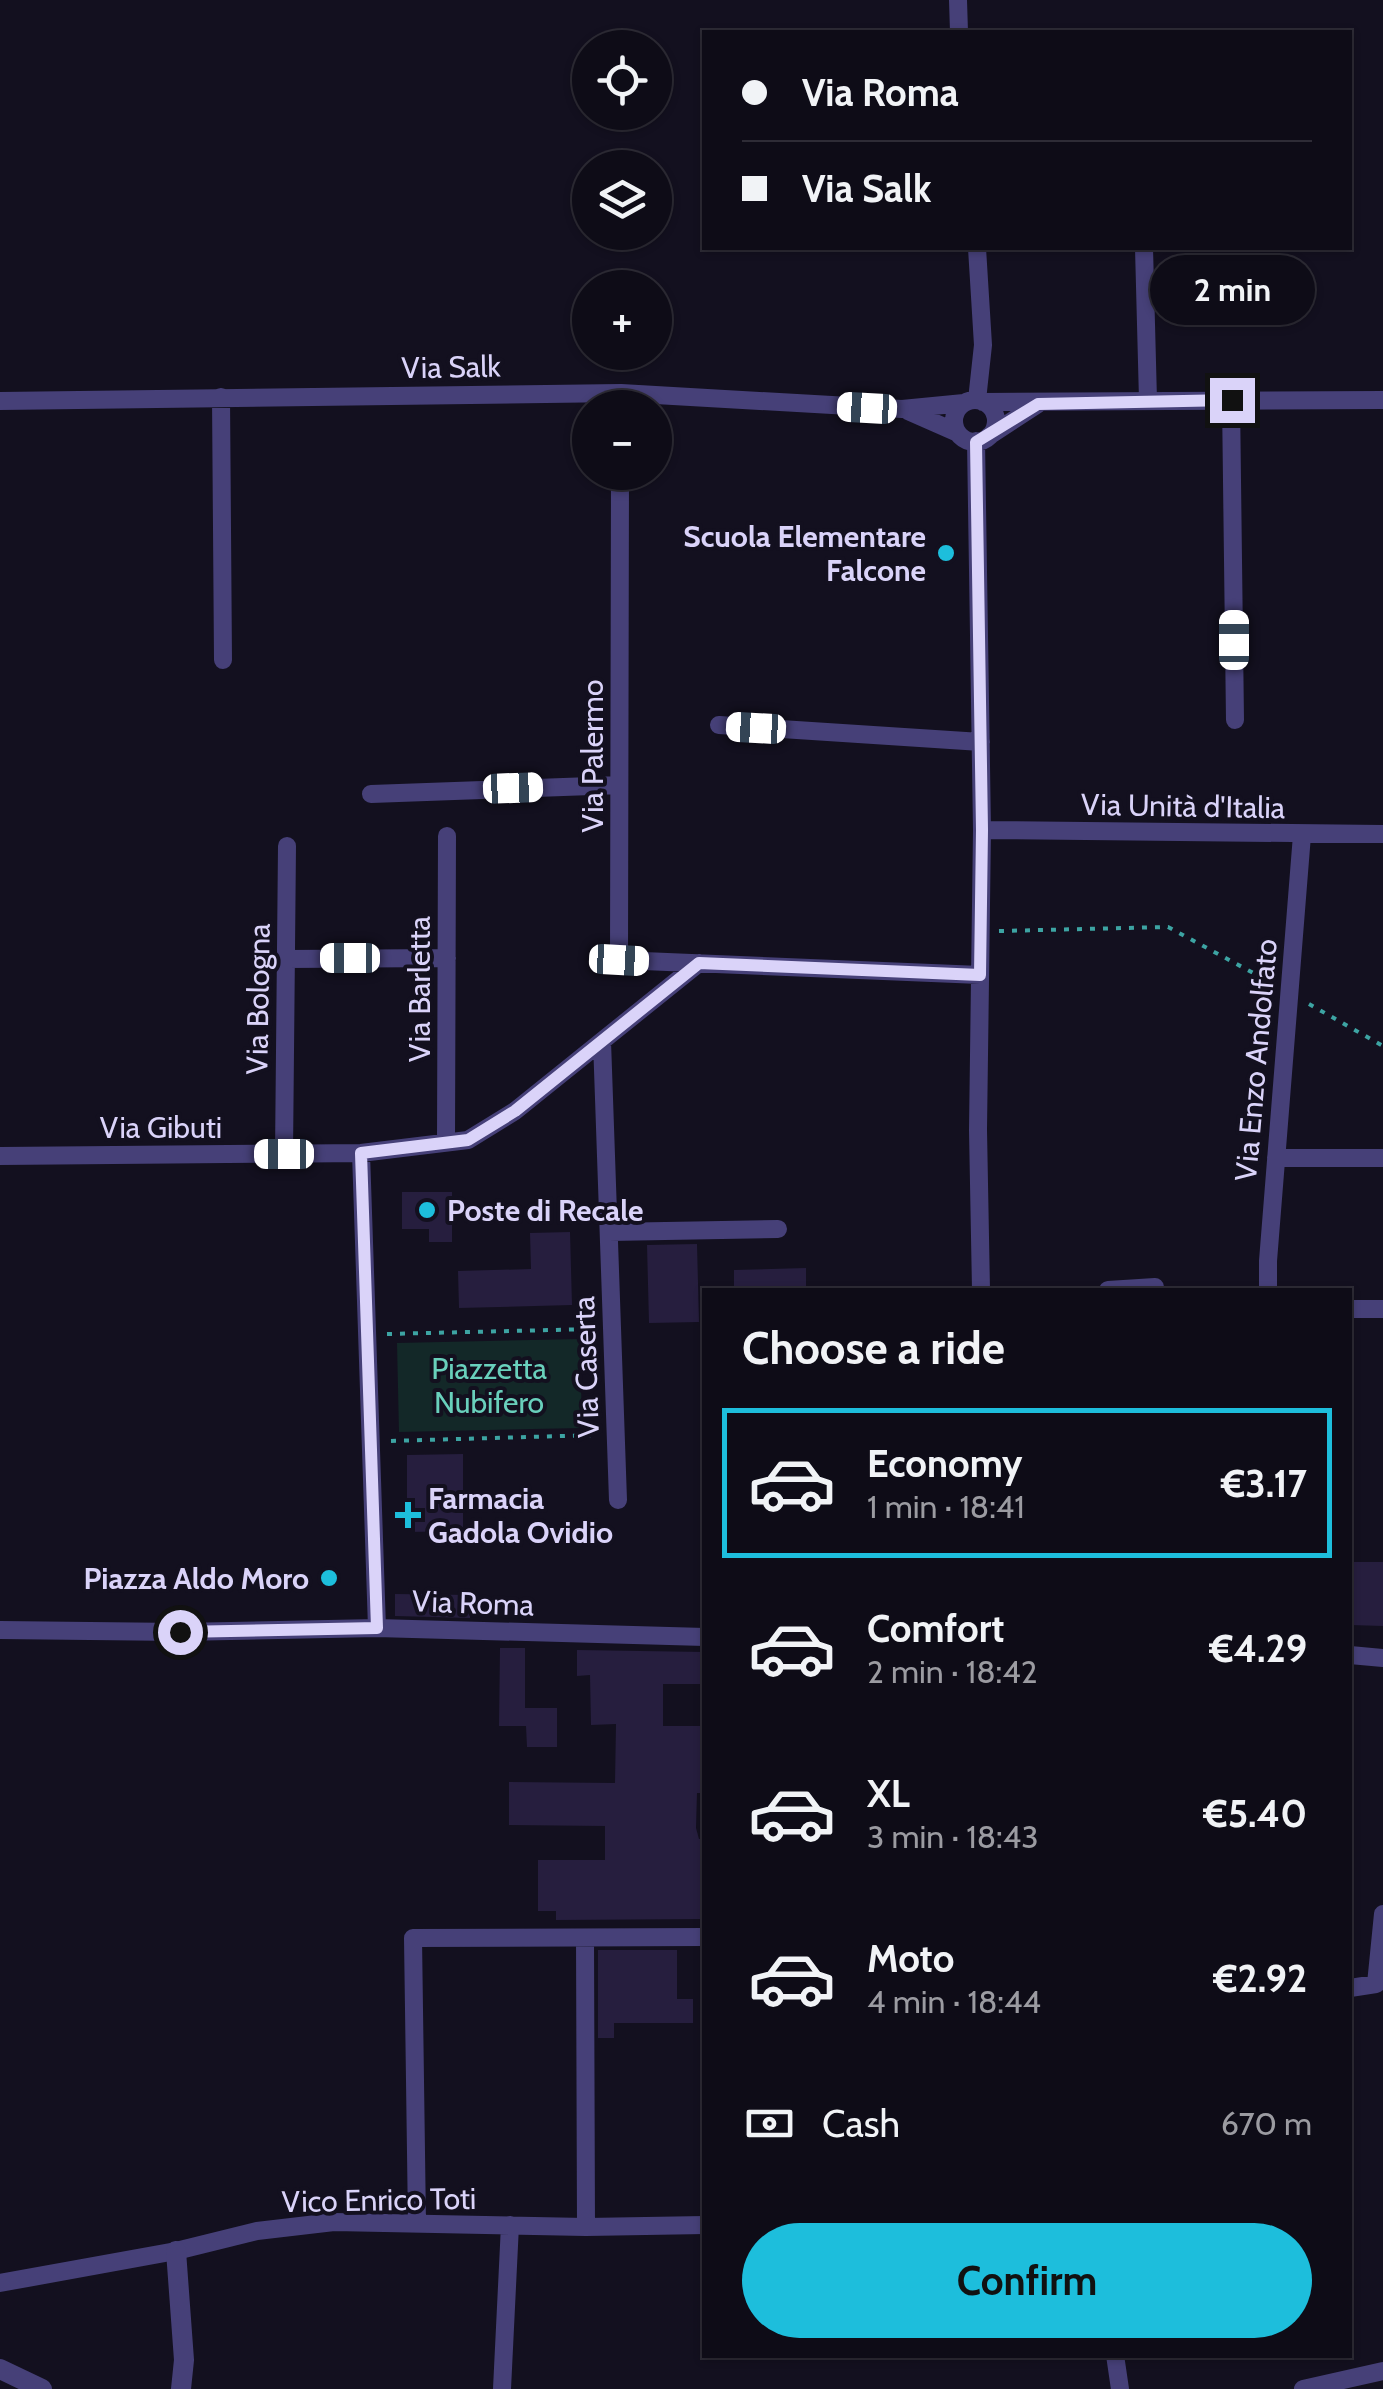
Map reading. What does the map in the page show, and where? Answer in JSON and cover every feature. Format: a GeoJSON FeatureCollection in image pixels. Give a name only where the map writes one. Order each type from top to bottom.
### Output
{"type":"FeatureCollection","features":[{"type":"Feature","properties":{"kind":"street"},"geometry":{"type":"LineString","coordinates":[[958,0],[959,30]]}},
{"type":"Feature","properties":{"kind":"street"},"geometry":{"type":"LineString","coordinates":[[958,433],[954,419],[974,402],[983,345],[976,250]]}},
{"type":"Feature","properties":{"kind":"street"},"geometry":{"type":"LineString","coordinates":[[1144,250],[1148,400]]}},
{"type":"Feature","properties":{"kind":"street"},"geometry":{"type":"LineString","coordinates":[[221,397],[223,660]]}},
{"type":"Feature","properties":{"kind":"street","name":"Via Salk"},"geometry":{"type":"LineString","coordinates":[[0,402],[221,397],[572,400]]}},
{"type":"Feature","properties":{"kind":"street"},"geometry":{"type":"LineString","coordinates":[[1232,400],[1235,720]]}},
{"type":"Feature","properties":{"kind":"street","name":"Via Salk"},"geometry":{"type":"LineString","coordinates":[[672,402],[902,409],[974,402],[1383,400]]}},
{"type":"Feature","properties":{"kind":"street"},"geometry":{"type":"LineString","coordinates":[[974,402],[995,416],[983,439],[980,1288]]}},
{"type":"Feature","properties":{"kind":"street"},"geometry":{"type":"LineString","coordinates":[[983,439],[1038,404]]}},
{"type":"Feature","properties":{"kind":"street","name":"Via Salk"},"geometry":{"type":"LineString","coordinates":[[902,409],[958,433],[983,439]]}},
{"type":"Feature","properties":{"kind":"street","name":"Via Palermo"},"geometry":{"type":"LineString","coordinates":[[620,490],[619,960],[699,963]]}},
{"type":"Feature","properties":{"kind":"street"},"geometry":{"type":"LineString","coordinates":[[718,725],[981,742]]}},
{"type":"Feature","properties":{"kind":"street"},"geometry":{"type":"LineString","coordinates":[[371,794],[619,785]]}},
{"type":"Feature","properties":{"kind":"street","name":"Via Unità d'Italia"},"geometry":{"type":"LineString","coordinates":[[982,830],[1383,834]]}},
{"type":"Feature","properties":{"kind":"street","name":"Via Barletta"},"geometry":{"type":"LineString","coordinates":[[446,1142],[447,836]]}},
{"type":"Feature","properties":{"kind":"street","name":"Via Enzo Andolfato"},"geometry":{"type":"LineString","coordinates":[[1268,1288],[1302,836]]}},
{"type":"Feature","properties":{"kind":"street","name":"Via Bologna"},"geometry":{"type":"LineString","coordinates":[[284,1154],[287,846]]}},
{"type":"Feature","properties":{"kind":"street"},"geometry":{"type":"LineString","coordinates":[[286,959],[446,958]]}},
{"type":"Feature","properties":{"kind":"street"},"geometry":{"type":"LineString","coordinates":[[699,963],[980,975]]}},
{"type":"Feature","properties":{"kind":"street","name":"Via Gibuti"},"geometry":{"type":"LineString","coordinates":[[0,1156],[361,1153],[468,1140],[515,1111],[699,963]]}},
{"type":"Feature","properties":{"kind":"street","name":"Via Caserta"},"geometry":{"type":"LineString","coordinates":[[602,1041],[618,1500]]}},
{"type":"Feature","properties":{"kind":"street"},"geometry":{"type":"LineString","coordinates":[[361,1153],[377,1628]]}},
{"type":"Feature","properties":{"kind":"street"},"geometry":{"type":"LineString","coordinates":[[1276,1158],[1383,1158]]}},
{"type":"Feature","properties":{"kind":"street"},"geometry":{"type":"LineString","coordinates":[[609,1232],[778,1228]]}},
{"type":"Feature","properties":{"kind":"street"},"geometry":{"type":"LineString","coordinates":[[1140,1288],[1156,1287]]}},
{"type":"Feature","properties":{"kind":"street"},"geometry":{"type":"LineString","coordinates":[[1352,1309],[1383,1308]]}},
{"type":"Feature","properties":{"kind":"street","name":"Via Roma"},"geometry":{"type":"LineString","coordinates":[[0,1630],[377,1628],[702,1637]]}},
{"type":"Feature","properties":{"kind":"street"},"geometry":{"type":"LineString","coordinates":[[1352,1655],[1383,1658]]}},
{"type":"Feature","properties":{"kind":"street"},"geometry":{"type":"LineString","coordinates":[[1352,1988],[1379,1984],[1383,1914]]}},
{"type":"Feature","properties":{"kind":"street"},"geometry":{"type":"LineString","coordinates":[[416,2223],[413,1938],[702,1938]]}},
{"type":"Feature","properties":{"kind":"street"},"geometry":{"type":"LineString","coordinates":[[585,1938],[586,2227]]}},
{"type":"Feature","properties":{"kind":"street","name":"Vico Enrico Toti"},"geometry":{"type":"LineString","coordinates":[[0,2282],[176,2251],[257,2230],[334,2222],[702,2225]]}},
{"type":"Feature","properties":{"kind":"street"},"geometry":{"type":"LineString","coordinates":[[502,2389],[510,2226]]}},
{"type":"Feature","properties":{"kind":"street"},"geometry":{"type":"LineString","coordinates":[[176,2251],[184,2360],[180,2389]]}},
{"type":"Feature","properties":{"kind":"street"},"geometry":{"type":"LineString","coordinates":[[1115,2358],[1120,2389]]}},
{"type":"Feature","properties":{"kind":"street"},"geometry":{"type":"LineString","coordinates":[[0,2369],[42,2389]]}},
{"type":"Feature","properties":{"kind":"street"},"geometry":{"type":"LineString","coordinates":[[1303,2389],[1383,2371]]}},
{"type":"Feature","properties":{"kind":"path"},"geometry":{"type":"LineString","coordinates":[[981,932],[1168,927],[1383,1046]]}},
{"type":"Feature","properties":{"kind":"path"},"geometry":{"type":"LineString","coordinates":[[367,1334],[612,1328]]}},
{"type":"Feature","properties":{"kind":"path"},"geometry":{"type":"LineString","coordinates":[[371,1442],[616,1435]]}},
{"type":"Feature","properties":{"kind":"green space","name":"Piazzetta Nubifero"},"geometry":{"type":"Polygon","coordinates":[[[580,1339],[582,1428],[399,1432],[397,1343],[580,1339]]]}},
{"type":"Feature","properties":{"kind":"building","name":"Poste di Recale"},"geometry":{"type":"Polygon","coordinates":[[[402,1192],[452,1192],[452,1242],[429,1242],[429,1229],[402,1229],[402,1192]]]}},
{"type":"Feature","properties":{"kind":"building"},"geometry":{"type":"Polygon","coordinates":[[[570,1232],[572,1305],[459,1308],[458,1271],[531,1269],[530,1233],[570,1232]]]}},
{"type":"Feature","properties":{"kind":"building"},"geometry":{"type":"Polygon","coordinates":[[[697,1244],[699,1322],[649,1323],[647,1245],[697,1244]]]}},
{"type":"Feature","properties":{"kind":"building"},"geometry":{"type":"Polygon","coordinates":[[[806,1268],[806,1288],[734,1288],[734,1270],[806,1268]]]}},
{"type":"Feature","properties":{"kind":"building"},"geometry":{"type":"Polygon","coordinates":[[[463,1454],[463,1531],[407,1532],[407,1455],[463,1454]]]}},
{"type":"Feature","properties":{"kind":"building"},"geometry":{"type":"Polygon","coordinates":[[[1352,1562],[1383,1562],[1383,1626],[1352,1625],[1352,1562]]]}},
{"type":"Feature","properties":{"kind":"building"},"geometry":{"type":"Polygon","coordinates":[[[395,1594],[470,1595],[470,1618],[395,1616],[395,1594]]]}},
{"type":"Feature","properties":{"kind":"building"},"geometry":{"type":"Polygon","coordinates":[[[500,1648],[525,1648],[525,1708],[557,1708],[557,1747],[527,1747],[526,1726],[499,1726],[500,1648]]]}},
{"type":"Feature","properties":{"kind":"building"},"geometry":{"type":"Polygon","coordinates":[[[577,1650],[702,1652],[702,1684],[663,1684],[663,1726],[702,1726],[702,1793],[697,1793],[696,1828],[702,1839],[702,1919],[556,1920],[556,1911],[538,1911],[538,1860],[605,1860],[605,1826],[509,1825],[509,1782],[615,1783],[616,1724],[591,1725],[590,1675],[577,1676],[577,1650]]]}},
{"type":"Feature","properties":{"kind":"building"},"geometry":{"type":"Polygon","coordinates":[[[598,1950],[677,1950],[677,1999],[693,1999],[693,2023],[614,2023],[614,2038],[598,2038],[598,1950]]]}},
{"type":"Feature","properties":{"kind":"place","name":"Scuola Elementare Falcone"},"geometry":{"type":"Point","coordinates":[946,553]}},
{"type":"Feature","properties":{"kind":"place","name":"Poste di Recale"},"geometry":{"type":"Point","coordinates":[427,1210]}},
{"type":"Feature","properties":{"kind":"place","name":"Farmacia Gadola Ovidio"},"geometry":{"type":"Point","coordinates":[408,1515]}},
{"type":"Feature","properties":{"kind":"place","name":"Piazza Aldo Moro"},"geometry":{"type":"Point","coordinates":[329,1578]}},
{"type":"Feature","properties":{"kind":"route"},"geometry":{"type":"LineString","coordinates":[[180,1632],[377,1628],[361,1153],[468,1140],[515,1111],[699,963],[980,975],[982,830],[976,442],[1038,404],[1232,400]]}}]}
